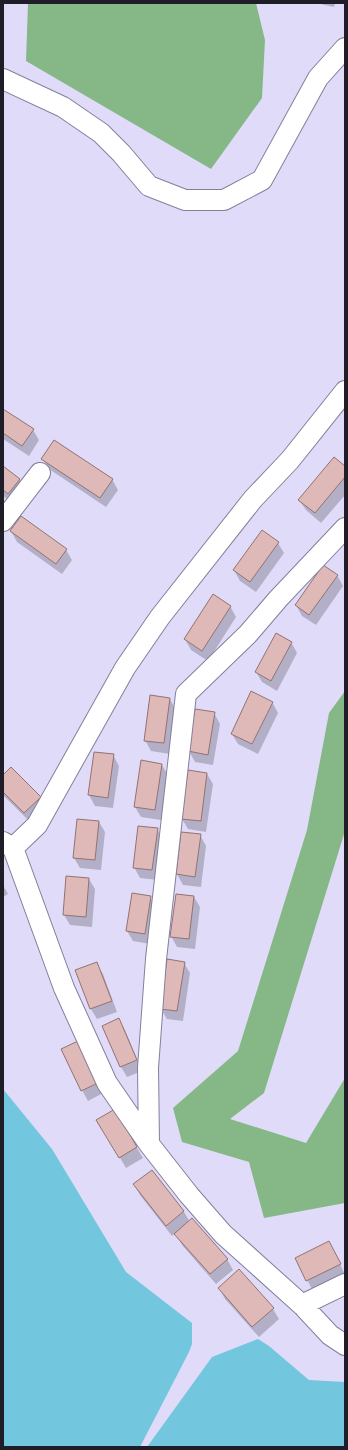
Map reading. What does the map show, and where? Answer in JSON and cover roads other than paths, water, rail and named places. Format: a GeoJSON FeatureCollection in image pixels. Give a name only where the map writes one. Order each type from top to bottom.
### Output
{"type":"FeatureCollection","features":[{"type":"Feature","properties":{"kind":"street"},"geometry":{"type":"LineString","coordinates":[[3,79],[63,107],[100,133],[121,153],[149,186],[185,200],[224,200],[262,180],[299,116],[318,78],[345,48]]}},
{"type":"Feature","properties":{"kind":"street"},"geometry":{"type":"LineString","coordinates":[[345,391],[290,460],[253,499],[160,617],[125,668],[37,825],[8,845],[64,988],[106,1083],[149,1144],[189,1196],[223,1234],[302,1305],[330,1335],[345,1345]]}},
{"type":"Feature","properties":{"kind":"street"},"geometry":{"type":"LineString","coordinates":[[3,521],[40,472]]}},
{"type":"Feature","properties":{"kind":"street"},"geometry":{"type":"LineString","coordinates":[[149,1144],[148,1068],[156,959],[186,694],[248,634],[278,599],[345,528]]}},
{"type":"Feature","properties":{"kind":"street"},"geometry":{"type":"LineString","coordinates":[[302,1305],[345,1284]]}},
{"type":"Feature","properties":{"kind":"water"},"geometry":{"type":"Polygon","coordinates":[[[3,1089],[52,1149],[126,1272],[192,1323],[192,1344],[189,1352],[140,1447],[3,1447],[3,1089]]]}},
{"type":"Feature","properties":{"kind":"water"},"geometry":{"type":"Polygon","coordinates":[[[258,1339],[269,1346],[309,1380],[345,1382],[345,1447],[147,1447],[212,1357],[258,1339]]]}}]}
